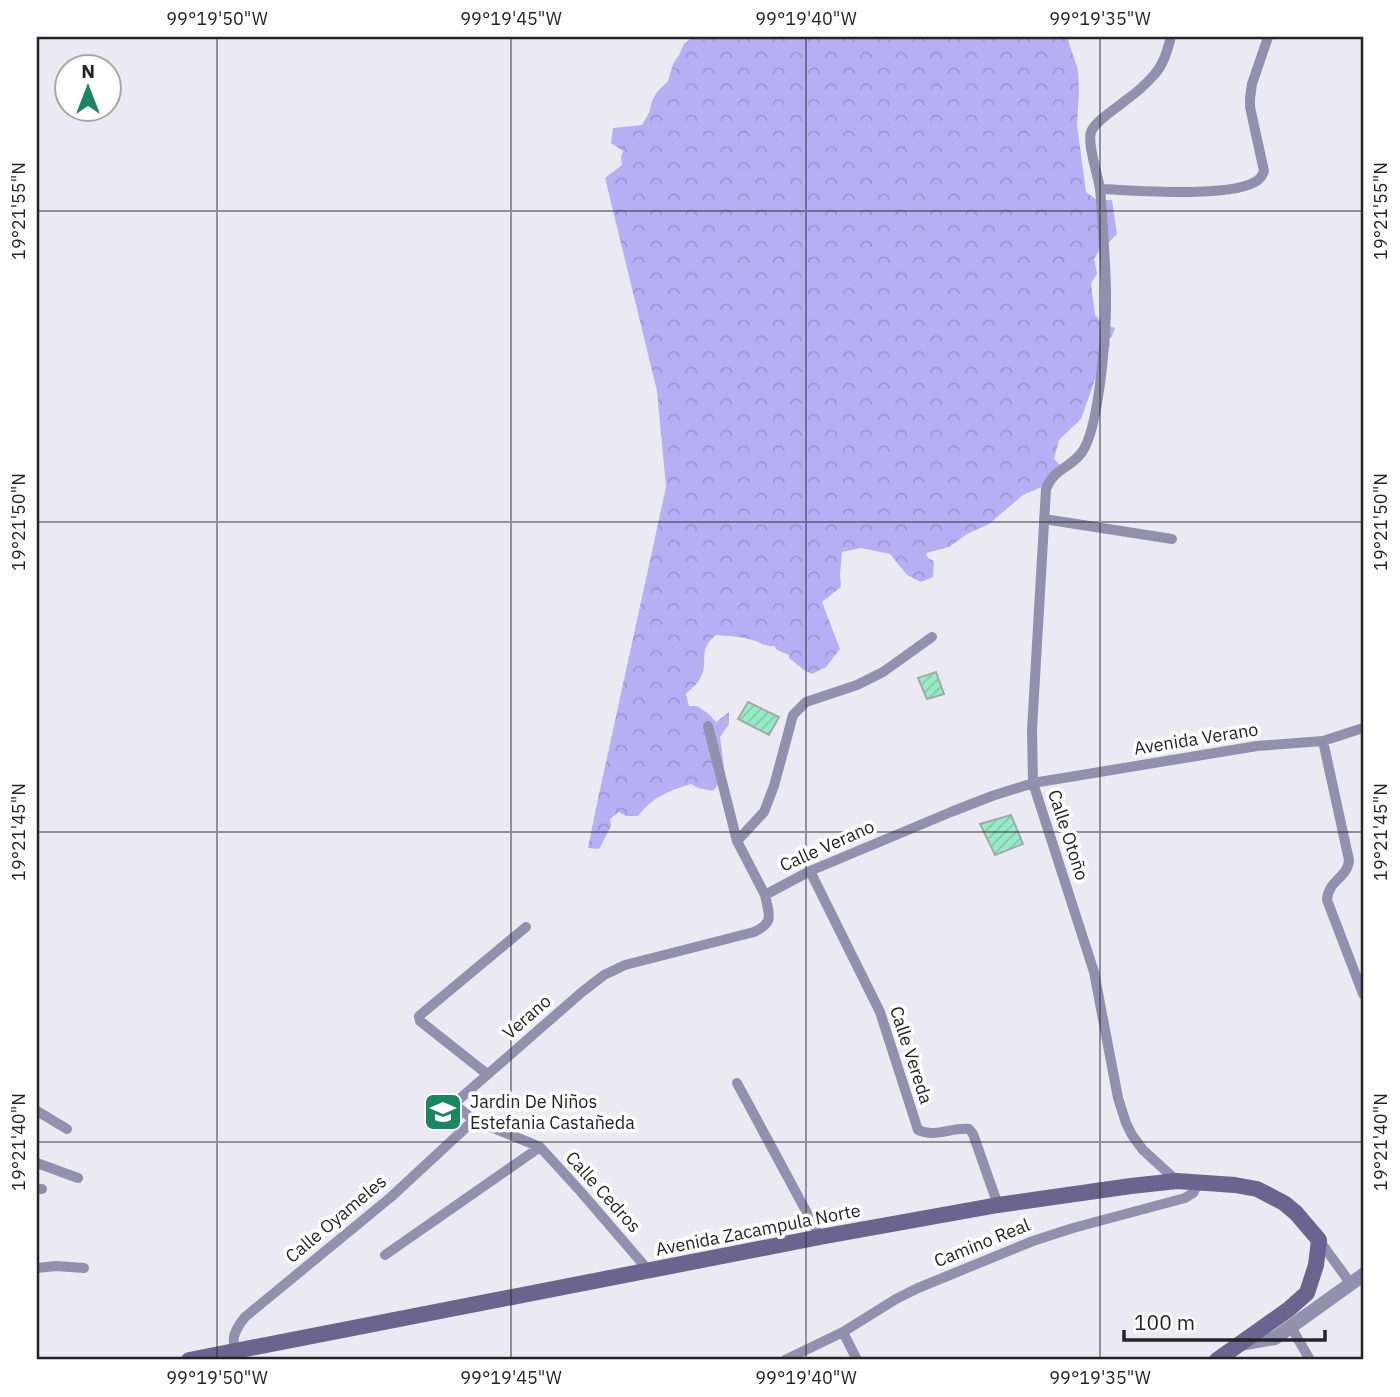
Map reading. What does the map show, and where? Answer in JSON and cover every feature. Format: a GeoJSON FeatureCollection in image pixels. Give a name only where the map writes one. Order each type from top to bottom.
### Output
{"type":"FeatureCollection","features":[{"type":"Feature","properties":{"kind":"main road","name":"Avenida Zacampula Norte"},"geometry":{"type":"LineString","coordinates":[[189,1360],[238,1356],[820,1237],[998,1205],[1177,1181],[1258,1189],[1296,1213],[1319,1240]]}},
{"type":"Feature","properties":{"kind":"main road"},"geometry":{"type":"LineString","coordinates":[[1217,1360],[1307,1293],[1316,1265],[1319,1240]]}},
{"type":"Feature","properties":{"kind":"street"},"geometry":{"type":"LineString","coordinates":[[1171,37],[1162,64],[1155,74],[1093,128],[1091,146],[1100,189],[1205,192],[1239,187],[1258,180],[1264,171],[1251,107],[1251,91],[1268,37]]}},
{"type":"Feature","properties":{"kind":"street","name":"Calle Otoño"},"geometry":{"type":"LineString","coordinates":[[1100,189],[1106,304],[1098,396],[1084,451],[1053,476],[1046,489],[1032,730],[1032,783],[1094,972],[1118,1098],[1126,1123],[1143,1150],[1177,1181]]}},
{"type":"Feature","properties":{"kind":"street"},"geometry":{"type":"LineString","coordinates":[[1044,519],[1172,539]]}},
{"type":"Feature","properties":{"kind":"street"},"geometry":{"type":"LineString","coordinates":[[737,841],[764,812],[774,786],[793,715],[806,702],[857,685],[883,672],[932,637]]}},
{"type":"Feature","properties":{"kind":"street"},"geometry":{"type":"LineString","coordinates":[[708,726],[737,841],[765,895]]}},
{"type":"Feature","properties":{"kind":"street","name":"Avenida Verano"},"geometry":{"type":"LineString","coordinates":[[1032,783],[1257,746],[1323,741],[1363,728]]}},
{"type":"Feature","properties":{"kind":"street"},"geometry":{"type":"LineString","coordinates":[[1323,741],[1349,860],[1348,869],[1330,887],[1327,900],[1363,994]]}},
{"type":"Feature","properties":{"kind":"street","name":"Calle Verano"},"geometry":{"type":"LineString","coordinates":[[765,895],[810,872],[992,796],[1032,783]]}},
{"type":"Feature","properties":{"kind":"street","name":"Calle Vereda"},"geometry":{"type":"LineString","coordinates":[[810,872],[880,1012],[918,1130],[929,1134],[960,1128],[969,1129],[998,1205]]}},
{"type":"Feature","properties":{"kind":"street","name":"Verano"},"geometry":{"type":"LineString","coordinates":[[456,1102],[604,975],[625,965],[765,927],[769,915],[765,895]]}},
{"type":"Feature","properties":{"kind":"street"},"geometry":{"type":"LineString","coordinates":[[487,1074],[420,1021],[419,1016],[526,927]]}},
{"type":"Feature","properties":{"kind":"street"},"geometry":{"type":"LineString","coordinates":[[737,1083],[820,1237]]}},
{"type":"Feature","properties":{"kind":"street","name":"Calle Cedros"},"geometry":{"type":"LineString","coordinates":[[456,1102],[457,1107],[474,1120],[540,1147],[649,1271]]}},
{"type":"Feature","properties":{"kind":"street"},"geometry":{"type":"LineString","coordinates":[[37,1111],[67,1129]]}},
{"type":"Feature","properties":{"kind":"street","name":"Calle Oyameles"},"geometry":{"type":"LineString","coordinates":[[238,1356],[233,1336],[245,1317],[390,1197],[474,1120]]}},
{"type":"Feature","properties":{"kind":"street"},"geometry":{"type":"LineString","coordinates":[[385,1255],[540,1147]]}},
{"type":"Feature","properties":{"kind":"street"},"geometry":{"type":"LineString","coordinates":[[37,1163],[78,1178]]}},
{"type":"Feature","properties":{"kind":"street","name":"Camino Real"},"geometry":{"type":"LineString","coordinates":[[785,1360],[843,1332],[918,1288],[1043,1237],[1185,1198],[1199,1182]]}},
{"type":"Feature","properties":{"kind":"street"},"geometry":{"type":"LineString","coordinates":[[1240,1344],[1271,1340],[1357,1279],[1319,1240]]}},
{"type":"Feature","properties":{"kind":"street"},"geometry":{"type":"LineString","coordinates":[[37,1268],[84,1268]]}},
{"type":"Feature","properties":{"kind":"street"},"geometry":{"type":"LineString","coordinates":[[1291,1327],[1310,1360]]}},
{"type":"Feature","properties":{"kind":"street"},"geometry":{"type":"LineString","coordinates":[[843,1332],[857,1360]]}},
{"type":"Feature","properties":{"kind":"green space"},"geometry":{"type":"Polygon","coordinates":[[[692,37],[1067,37],[1078,70],[1077,125],[1086,192],[1097,200],[1112,200],[1117,234],[1102,246],[1094,259],[1097,273],[1091,284],[1095,315],[1103,324],[1115,328],[1081,419],[1059,440],[1054,459],[1064,469],[1044,486],[1023,495],[989,524],[967,534],[949,547],[926,553],[928,558],[934,561],[933,577],[921,582],[907,575],[890,554],[861,548],[842,552],[841,587],[822,602],[840,649],[826,667],[812,674],[774,646],[716,635],[705,650],[701,677],[686,694],[689,706],[697,706],[716,722],[729,712],[729,724],[720,737],[725,776],[713,791],[691,784],[662,796],[649,804],[638,816],[626,816],[619,812],[610,819],[611,826],[599,849],[588,848],[666,487],[657,391],[605,178],[622,165],[623,151],[611,143],[613,128],[642,125],[657,92],[668,81],[673,64],[684,44],[692,37]]]}},
{"type":"Feature","properties":{"kind":"building"},"geometry":{"type":"Polygon","coordinates":[[[936,672],[944,694],[927,699],[918,678],[936,672]]]}},
{"type":"Feature","properties":{"kind":"building"},"geometry":{"type":"Polygon","coordinates":[[[748,702],[779,717],[769,735],[738,719],[748,702]]]}},
{"type":"Feature","properties":{"kind":"building"},"geometry":{"type":"Polygon","coordinates":[[[1011,815],[1023,844],[995,855],[980,824],[1011,815]]]}},
{"type":"Feature","properties":{"kind":"place","name":"Jardin De Niños Estefania Castañeda"},"geometry":{"type":"Point","coordinates":[443,1112]}}]}
